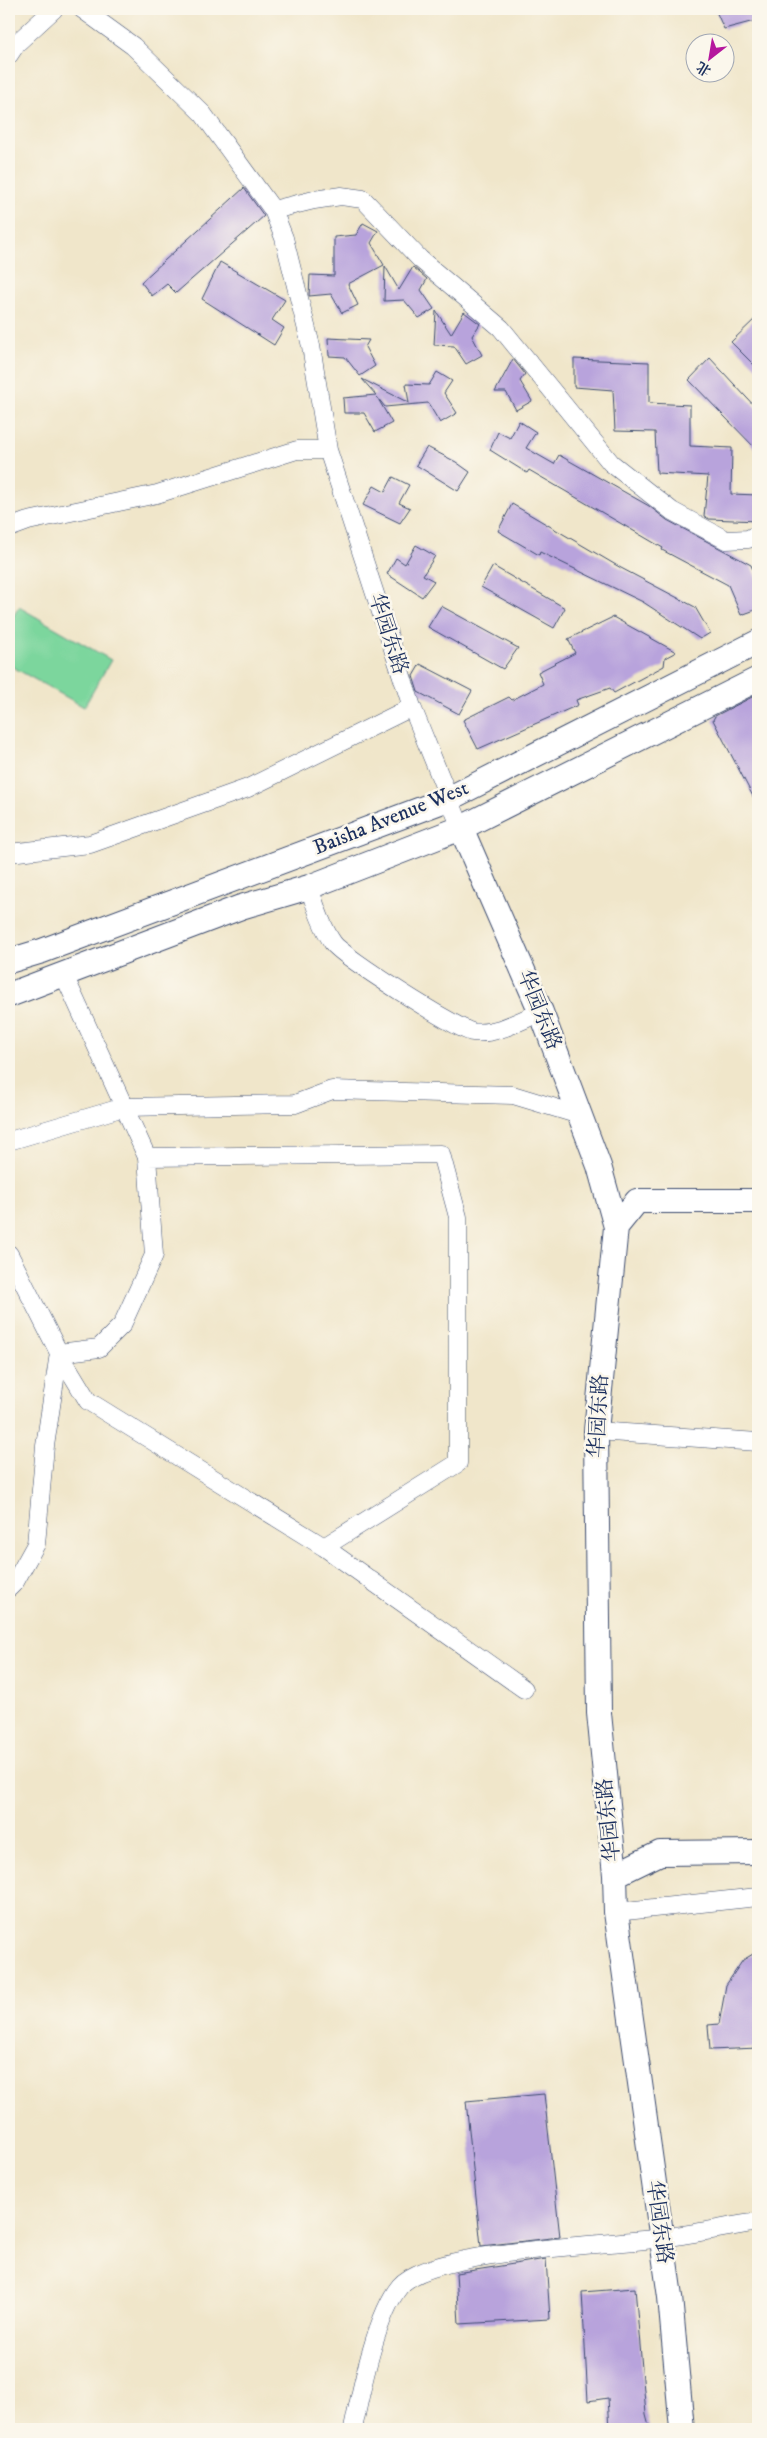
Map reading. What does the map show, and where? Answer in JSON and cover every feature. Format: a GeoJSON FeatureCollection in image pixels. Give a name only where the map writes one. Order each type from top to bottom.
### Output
{"type":"FeatureCollection","features":[{"type":"Feature","properties":{"kind":"street"},"geometry":{"type":"LineString","coordinates":[[9,55],[18,43],[54,9]]}},
{"type":"Feature","properties":{"kind":"street","name":"华园东路"},"geometry":{"type":"LineString","coordinates":[[82,9],[133,46],[203,114],[273,210],[284,238],[311,346],[328,450],[412,707],[448,799],[541,1012],[599,1166],[616,1227],[596,1431],[599,1713],[615,1875],[616,1912],[670,2297],[682,2429]]}},
{"type":"Feature","properties":{"kind":"street"},"geometry":{"type":"LineString","coordinates":[[273,210],[332,198],[362,199],[420,259],[501,328],[611,462],[672,511],[726,540],[748,538],[758,534]]}},
{"type":"Feature","properties":{"kind":"street"},"geometry":{"type":"LineString","coordinates":[[9,528],[28,522],[157,494],[297,450],[328,450]]}},
{"type":"Feature","properties":{"kind":"street","name":"Baisha Avenue West"},"geometry":{"type":"LineString","coordinates":[[9,961],[42,951],[448,799],[758,642]]}},
{"type":"Feature","properties":{"kind":"street","name":"Baisha Avenue West"},"geometry":{"type":"LineString","coordinates":[[9,995],[241,907],[309,887],[461,828],[758,679]]}},
{"type":"Feature","properties":{"kind":"street"},"geometry":{"type":"LineString","coordinates":[[9,853],[90,844],[248,788],[412,707]]}},
{"type":"Feature","properties":{"kind":"street"},"geometry":{"type":"LineString","coordinates":[[309,887],[334,944],[363,966],[455,1026],[472,1032],[487,1032],[541,1012]]}},
{"type":"Feature","properties":{"kind":"street"},"geometry":{"type":"LineString","coordinates":[[59,1353],[99,1348],[122,1326],[154,1255],[147,1157],[64,975]]}},
{"type":"Feature","properties":{"kind":"street"},"geometry":{"type":"LineString","coordinates":[[9,1141],[124,1107],[295,1104],[332,1090],[513,1096],[579,1115]]}},
{"type":"Feature","properties":{"kind":"street"},"geometry":{"type":"LineString","coordinates":[[147,1157],[441,1154],[458,1217],[458,1463],[324,1547]]}},
{"type":"Feature","properties":{"kind":"street"},"geometry":{"type":"LineString","coordinates":[[616,1227],[637,1201],[758,1201]]}},
{"type":"Feature","properties":{"kind":"street"},"geometry":{"type":"LineString","coordinates":[[9,1254],[59,1353],[88,1401],[324,1547],[524,1689]]}},
{"type":"Feature","properties":{"kind":"street"},"geometry":{"type":"LineString","coordinates":[[9,1588],[15,1582],[36,1544],[45,1446],[59,1353]]}},
{"type":"Feature","properties":{"kind":"street"},"geometry":{"type":"LineString","coordinates":[[596,1431],[758,1442]]}},
{"type":"Feature","properties":{"kind":"street"},"geometry":{"type":"LineString","coordinates":[[615,1875],[660,1853],[758,1852]]}},
{"type":"Feature","properties":{"kind":"street"},"geometry":{"type":"LineString","coordinates":[[616,1912],[758,1897]]}},
{"type":"Feature","properties":{"kind":"street"},"geometry":{"type":"LineString","coordinates":[[353,2429],[362,2385],[386,2308],[401,2285],[418,2274],[453,2261],[661,2238],[758,2222]]}},
{"type":"Feature","properties":{"kind":"green space"},"geometry":{"type":"Polygon","coordinates":[[[19,607],[111,660],[84,707],[9,665],[9,623],[19,607]]]}},
{"type":"Feature","properties":{"kind":"building"},"geometry":{"type":"Polygon","coordinates":[[[715,9],[758,9],[758,20],[724,29],[715,9]]]}},
{"type":"Feature","properties":{"kind":"building"},"geometry":{"type":"Polygon","coordinates":[[[244,188],[264,216],[176,293],[167,284],[152,296],[141,282],[244,188]]]}},
{"type":"Feature","properties":{"kind":"building"},"geometry":{"type":"Polygon","coordinates":[[[363,223],[378,231],[371,243],[384,265],[348,284],[358,305],[342,313],[331,294],[309,296],[310,275],[334,276],[334,237],[356,235],[363,223]]]}},
{"type":"Feature","properties":{"kind":"building"},"geometry":{"type":"Polygon","coordinates":[[[220,262],[285,300],[272,320],[284,328],[274,345],[202,299],[220,262]]]}},
{"type":"Feature","properties":{"kind":"building"},"geometry":{"type":"Polygon","coordinates":[[[385,266],[399,290],[413,267],[427,279],[421,290],[434,309],[419,318],[404,300],[384,301],[385,266]]]}},
{"type":"Feature","properties":{"kind":"building"},"geometry":{"type":"Polygon","coordinates":[[[436,311],[451,334],[464,312],[480,324],[472,336],[482,355],[466,364],[454,346],[434,345],[436,311]]]}},
{"type":"Feature","properties":{"kind":"building"},"geometry":{"type":"Polygon","coordinates":[[[758,316],[758,369],[731,342],[758,316]]]}},
{"type":"Feature","properties":{"kind":"building"},"geometry":{"type":"Polygon","coordinates":[[[328,338],[369,340],[365,347],[375,366],[360,376],[345,357],[329,356],[328,338]]]}},
{"type":"Feature","properties":{"kind":"building"},"geometry":{"type":"Polygon","coordinates":[[[710,358],[758,410],[758,451],[689,380],[710,358]]]}},
{"type":"Feature","properties":{"kind":"building"},"geometry":{"type":"Polygon","coordinates":[[[513,359],[525,374],[520,381],[532,401],[516,410],[506,392],[495,392],[513,359]]]}},
{"type":"Feature","properties":{"kind":"building"},"geometry":{"type":"Polygon","coordinates":[[[574,359],[649,362],[649,403],[690,405],[690,446],[732,448],[731,494],[758,495],[758,521],[709,519],[704,516],[708,476],[657,473],[655,432],[615,431],[613,390],[574,387],[574,359]]]}},
{"type":"Feature","properties":{"kind":"building"},"geometry":{"type":"Polygon","coordinates":[[[437,372],[452,381],[444,393],[457,413],[440,423],[428,403],[385,407],[377,397],[392,423],[375,432],[364,413],[344,413],[343,398],[376,395],[362,379],[409,403],[406,384],[429,385],[437,372]]]}},
{"type":"Feature","properties":{"kind":"building"},"geometry":{"type":"Polygon","coordinates":[[[519,421],[536,432],[526,448],[554,464],[559,455],[649,506],[667,520],[751,565],[758,582],[758,609],[741,615],[728,585],[662,550],[663,548],[529,470],[527,473],[490,450],[498,432],[510,438],[519,421]]]}},
{"type":"Feature","properties":{"kind":"building"},"geometry":{"type":"Polygon","coordinates":[[[427,447],[456,462],[470,472],[458,491],[416,465],[427,447]]]}},
{"type":"Feature","properties":{"kind":"building"},"geometry":{"type":"Polygon","coordinates":[[[393,477],[409,485],[399,503],[410,508],[400,523],[363,505],[374,486],[385,492],[393,477]]]}},
{"type":"Feature","properties":{"kind":"building"},"geometry":{"type":"Polygon","coordinates":[[[512,504],[621,568],[695,607],[710,633],[700,639],[643,602],[540,552],[539,555],[498,531],[512,504]]]}},
{"type":"Feature","properties":{"kind":"building"},"geometry":{"type":"Polygon","coordinates":[[[416,545],[435,556],[423,575],[434,581],[422,597],[387,574],[396,558],[405,564],[416,545]]]}},
{"type":"Feature","properties":{"kind":"building"},"geometry":{"type":"Polygon","coordinates":[[[493,566],[565,608],[554,628],[481,587],[493,566]]]}},
{"type":"Feature","properties":{"kind":"building"},"geometry":{"type":"Polygon","coordinates":[[[441,606],[518,648],[503,669],[428,627],[441,606]]]}},
{"type":"Feature","properties":{"kind":"building"},"geometry":{"type":"Polygon","coordinates":[[[613,617],[676,652],[665,658],[664,666],[614,693],[610,688],[576,700],[578,705],[478,749],[463,720],[509,697],[512,700],[543,684],[538,672],[575,653],[568,639],[613,617]]]}},
{"type":"Feature","properties":{"kind":"building"},"geometry":{"type":"Polygon","coordinates":[[[420,664],[472,691],[459,714],[418,692],[413,676],[420,664]]]}},
{"type":"Feature","properties":{"kind":"building"},"geometry":{"type":"Polygon","coordinates":[[[758,694],[758,806],[713,720],[715,716],[758,694]]]}},
{"type":"Feature","properties":{"kind":"building"},"geometry":{"type":"Polygon","coordinates":[[[758,1951],[758,2048],[710,2050],[708,2025],[719,2024],[726,1985],[743,1960],[758,1951]]]}},
{"type":"Feature","properties":{"kind":"building"},"geometry":{"type":"Polygon","coordinates":[[[544,2094],[560,2237],[481,2246],[466,2101],[544,2094]]]}},
{"type":"Feature","properties":{"kind":"building"},"geometry":{"type":"Polygon","coordinates":[[[546,2259],[550,2319],[459,2324],[456,2273],[546,2259]]]}},
{"type":"Feature","properties":{"kind":"building"},"geometry":{"type":"Polygon","coordinates":[[[635,2288],[646,2414],[650,2429],[610,2429],[608,2398],[588,2401],[582,2292],[635,2288]]]}}]}
